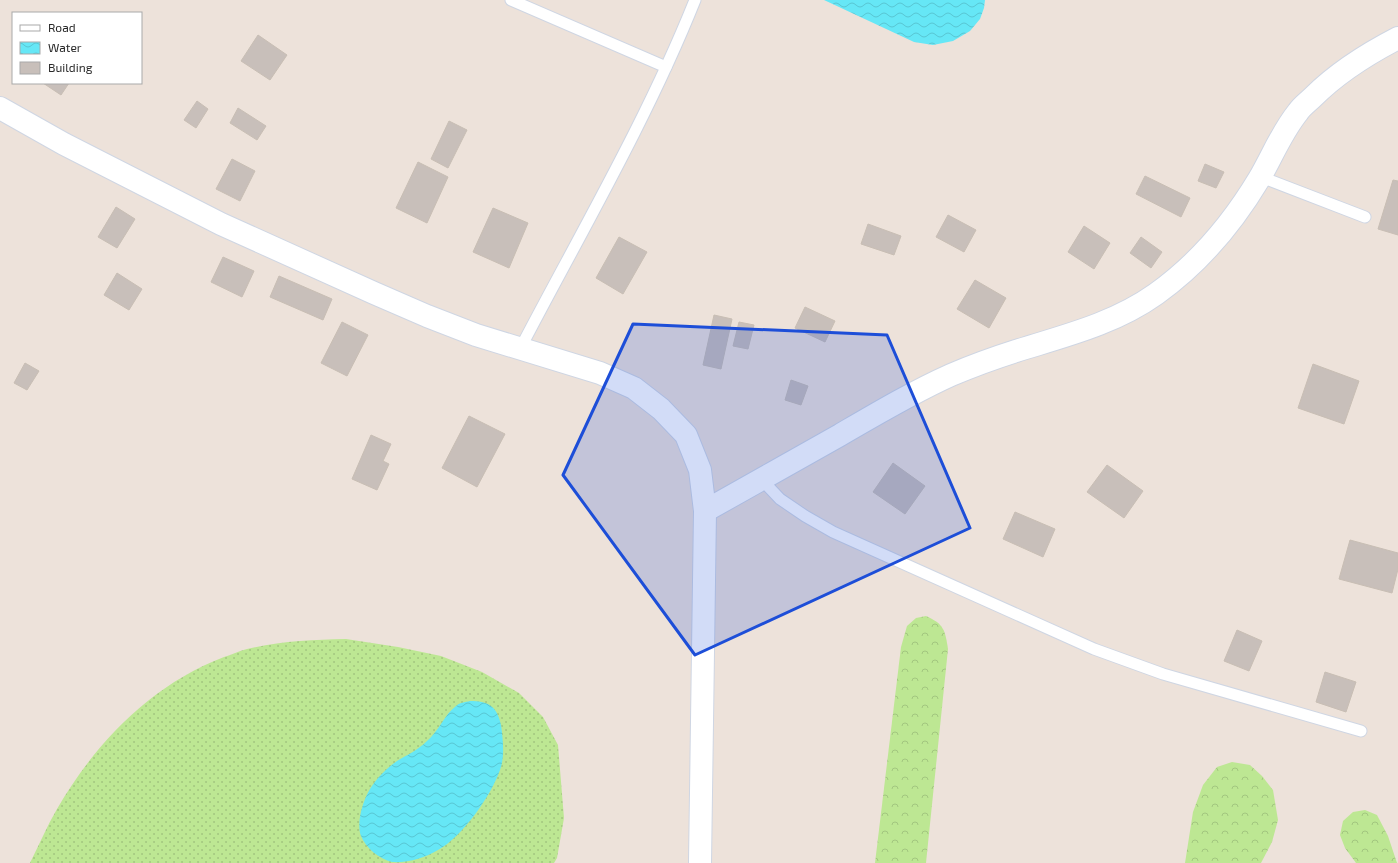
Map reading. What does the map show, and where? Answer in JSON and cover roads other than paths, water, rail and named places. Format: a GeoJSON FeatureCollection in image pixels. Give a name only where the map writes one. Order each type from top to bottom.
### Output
{"type":"FeatureCollection","features":[{"type":"Feature","properties":{"kind":"street"},"geometry":{"type":"LineString","coordinates":[[704,511],[762,480],[899,401],[951,376],[1014,352],[1078,332],[1123,314],[1155,294],[1187,268],[1216,239],[1240,210],[1261,177],[1278,142],[1298,111],[1328,83],[1365,56],[1398,38]]}},
{"type":"Feature","properties":{"kind":"street"},"geometry":{"type":"LineString","coordinates":[[0,108],[64,144],[221,224],[427,316],[476,335],[600,373],[634,388],[661,409],[686,435],[700,470],[704,511],[700,863]]}},
{"type":"Feature","properties":{"kind":"lane"},"geometry":{"type":"LineString","coordinates":[[511,0],[666,67]]}},
{"type":"Feature","properties":{"kind":"lane"},"geometry":{"type":"LineString","coordinates":[[520,349],[633,134],[666,67],[695,0]]}},
{"type":"Feature","properties":{"kind":"lane"},"geometry":{"type":"LineString","coordinates":[[1261,177],[1365,217]]}},
{"type":"Feature","properties":{"kind":"lane"},"geometry":{"type":"LineString","coordinates":[[762,480],[780,499],[805,516],[833,532],[1094,649],[1162,674],[1360,731]]}},
{"type":"Feature","properties":{"kind":"water"},"geometry":{"type":"Polygon","coordinates":[[[824,0],[985,0],[980,19],[970,31],[953,41],[933,45],[914,42],[824,0]]]}},
{"type":"Feature","properties":{"kind":"water"},"geometry":{"type":"Polygon","coordinates":[[[470,701],[482,702],[491,706],[497,713],[501,725],[503,759],[502,765],[490,792],[466,826],[447,844],[422,858],[404,862],[387,861],[366,845],[361,836],[359,825],[360,818],[367,794],[375,781],[389,767],[420,747],[431,737],[452,710],[459,704],[470,701]]]}}]}
